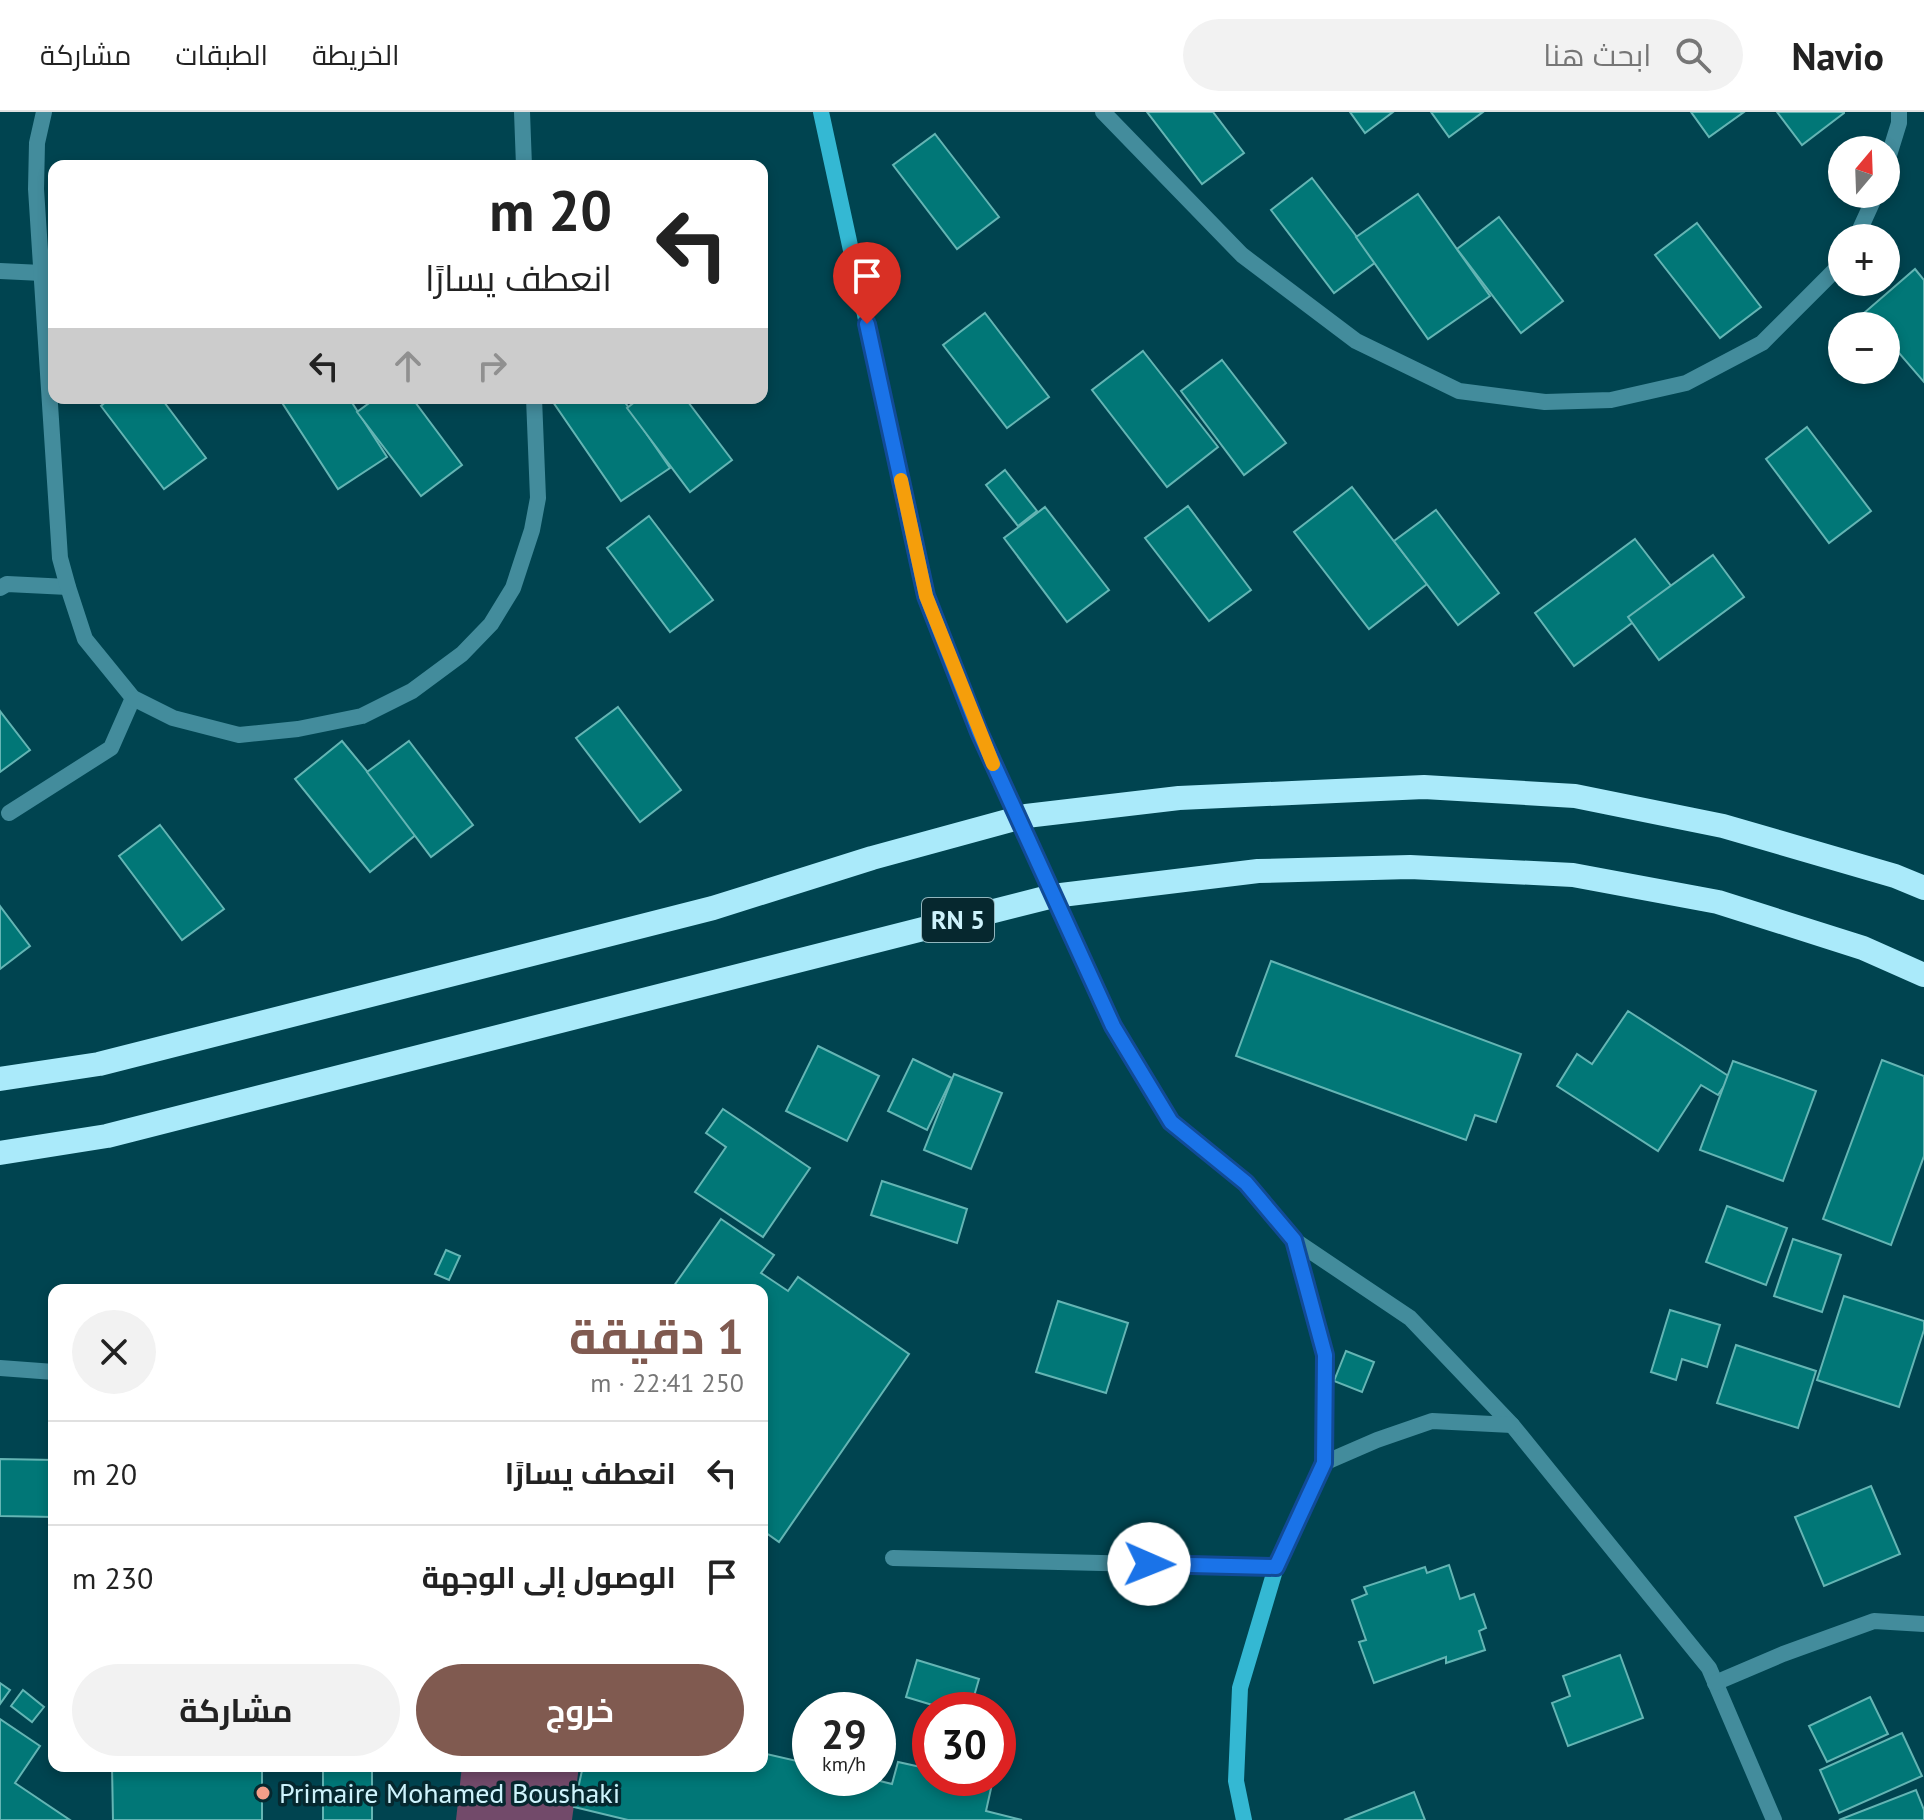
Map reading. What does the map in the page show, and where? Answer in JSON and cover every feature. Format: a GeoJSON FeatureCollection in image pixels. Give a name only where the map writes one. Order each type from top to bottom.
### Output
{"type":"FeatureCollection","features":[{"type":"Feature","properties":{"kind":"highway"},"geometry":{"type":"LineString","coordinates":[[0,1079],[99,1064],[698,912],[872,858],[1026,816],[1179,798],[1424,787],[1575,796],[1723,826],[1895,876],[1924,888]]}},
{"type":"Feature","properties":{"kind":"highway","name":"RN 5"},"geometry":{"type":"LineString","coordinates":[[0,1153],[107,1136],[1053,896],[1258,871],[1410,867],[1573,875],[1718,902],[1863,948],[1924,975]]}},
{"type":"Feature","properties":{"kind":"street"},"geometry":{"type":"LineString","coordinates":[[44,112],[37,143],[36,189],[48,368]]}},
{"type":"Feature","properties":{"kind":"street"},"geometry":{"type":"LineString","coordinates":[[522,112],[524,160]]}},
{"type":"Feature","properties":{"kind":"street"},"geometry":{"type":"LineString","coordinates":[[821,112],[926,596],[979,732],[1113,1026],[1171,1122],[1246,1183],[1294,1240],[1410,1318],[1512,1425],[1709,1668],[1774,1820]]}},
{"type":"Feature","properties":{"kind":"street"},"geometry":{"type":"LineString","coordinates":[[1103,112],[1242,255],[1356,341],[1459,391],[1545,402],[1598,400],[1686,383],[1762,343],[1828,277]]}},
{"type":"Feature","properties":{"kind":"street"},"geometry":{"type":"LineString","coordinates":[[1895,136],[1899,112]]}},
{"type":"Feature","properties":{"kind":"street"},"geometry":{"type":"LineString","coordinates":[[0,271],[42,273]]}},
{"type":"Feature","properties":{"kind":"street"},"geometry":{"type":"LineString","coordinates":[[50,404],[60,558],[85,639],[133,698],[173,718],[239,735],[298,729],[362,716],[412,691],[462,654],[491,624],[513,588],[532,530],[538,498],[534,404]]}},
{"type":"Feature","properties":{"kind":"street"},"geometry":{"type":"LineString","coordinates":[[0,588],[7,584],[68,587]]}},
{"type":"Feature","properties":{"kind":"street"},"geometry":{"type":"LineString","coordinates":[[9,813],[111,748],[133,698]]}},
{"type":"Feature","properties":{"kind":"street"},"geometry":{"type":"LineString","coordinates":[[1244,1820],[1236,1781],[1240,1688],[1276,1567],[1324,1463],[1325,1355],[1294,1240]]}},
{"type":"Feature","properties":{"kind":"street"},"geometry":{"type":"LineString","coordinates":[[0,1368],[48,1372]]}},
{"type":"Feature","properties":{"kind":"street"},"geometry":{"type":"LineString","coordinates":[[1324,1463],[1432,1421],[1512,1425]]}},
{"type":"Feature","properties":{"kind":"street"},"geometry":{"type":"LineString","coordinates":[[893,1558],[1276,1567]]}},
{"type":"Feature","properties":{"kind":"street"},"geometry":{"type":"LineString","coordinates":[[1715,1683],[1874,1621],[1924,1624]]}},
{"type":"Feature","properties":{"kind":"shaded area"},"geometry":{"type":"Polygon","coordinates":[[[461,1772],[578,1772],[572,1820],[456,1820],[461,1772]]]}},
{"type":"Feature","properties":{"kind":"building"},"geometry":{"type":"Polygon","coordinates":[[[1147,112],[1213,112],[1244,153],[1202,184],[1147,112]]]}},
{"type":"Feature","properties":{"kind":"building"},"geometry":{"type":"Polygon","coordinates":[[[1350,112],[1393,112],[1365,133],[1350,112]]]}},
{"type":"Feature","properties":{"kind":"building"},"geometry":{"type":"Polygon","coordinates":[[[1431,112],[1483,112],[1449,137],[1431,112]]]}},
{"type":"Feature","properties":{"kind":"building"},"geometry":{"type":"Polygon","coordinates":[[[1691,112],[1744,112],[1709,137],[1691,112]]]}},
{"type":"Feature","properties":{"kind":"building"},"geometry":{"type":"Polygon","coordinates":[[[1777,112],[1844,112],[1844,113],[1802,145],[1777,112]]]}},
{"type":"Feature","properties":{"kind":"building"},"geometry":{"type":"Polygon","coordinates":[[[935,134],[999,217],[957,249],[893,165],[935,134]]]}},
{"type":"Feature","properties":{"kind":"building"},"geometry":{"type":"Polygon","coordinates":[[[1312,178],[1376,262],[1334,293],[1271,210],[1312,178]]]}},
{"type":"Feature","properties":{"kind":"building"},"geometry":{"type":"Polygon","coordinates":[[[1418,194],[1490,296],[1428,339],[1356,237],[1418,194]]]}},
{"type":"Feature","properties":{"kind":"building"},"geometry":{"type":"Polygon","coordinates":[[[1499,217],[1563,301],[1521,333],[1457,249],[1499,217]]]}},
{"type":"Feature","properties":{"kind":"building"},"geometry":{"type":"Polygon","coordinates":[[[1697,223],[1761,307],[1720,338],[1655,255],[1697,223]]]}},
{"type":"Feature","properties":{"kind":"building"},"geometry":{"type":"Polygon","coordinates":[[[1915,269],[1924,280],[1924,382],[1900,354],[1900,312],[1865,312],[1884,296],[1900,296],[1900,282],[1915,269]]]}},
{"type":"Feature","properties":{"kind":"building"},"geometry":{"type":"Polygon","coordinates":[[[985,313],[1049,397],[1007,428],[943,345],[985,313]]]}},
{"type":"Feature","properties":{"kind":"building"},"geometry":{"type":"Polygon","coordinates":[[[1143,351],[1218,447],[1167,487],[1092,390],[1143,351]]]}},
{"type":"Feature","properties":{"kind":"building"},"geometry":{"type":"Polygon","coordinates":[[[1222,360],[1286,443],[1244,475],[1181,391],[1222,360]]]}},
{"type":"Feature","properties":{"kind":"building"},"geometry":{"type":"Polygon","coordinates":[[[166,404],[206,458],[164,489],[101,406],[166,404]]]}},
{"type":"Feature","properties":{"kind":"building"},"geometry":{"type":"Polygon","coordinates":[[[283,404],[353,404],[387,457],[338,489],[283,404]]]}},
{"type":"Feature","properties":{"kind":"building"},"geometry":{"type":"Polygon","coordinates":[[[368,404],[416,404],[462,465],[421,496],[357,412],[368,404]]]}},
{"type":"Feature","properties":{"kind":"building"},"geometry":{"type":"Polygon","coordinates":[[[554,404],[626,404],[670,468],[621,501],[554,404]]]}},
{"type":"Feature","properties":{"kind":"building"},"geometry":{"type":"Polygon","coordinates":[[[632,404],[690,404],[732,460],[690,492],[627,408],[632,404]]]}},
{"type":"Feature","properties":{"kind":"building"},"geometry":{"type":"Polygon","coordinates":[[[1807,427],[1871,511],[1829,543],[1766,459],[1807,427]]]}},
{"type":"Feature","properties":{"kind":"building"},"geometry":{"type":"Polygon","coordinates":[[[1005,470],[1037,511],[1018,526],[986,485],[1005,470]]]}},
{"type":"Feature","properties":{"kind":"building"},"geometry":{"type":"Polygon","coordinates":[[[1352,487],[1427,584],[1369,629],[1294,532],[1352,487]]]}},
{"type":"Feature","properties":{"kind":"building"},"geometry":{"type":"Polygon","coordinates":[[[1188,506],[1251,590],[1209,621],[1145,538],[1188,506]]]}},
{"type":"Feature","properties":{"kind":"building"},"geometry":{"type":"Polygon","coordinates":[[[1045,507],[1109,590],[1067,622],[1004,538],[1045,507]]]}},
{"type":"Feature","properties":{"kind":"building"},"geometry":{"type":"Polygon","coordinates":[[[1436,510],[1499,593],[1458,625],[1394,541],[1436,510]]]}},
{"type":"Feature","properties":{"kind":"building"},"geometry":{"type":"Polygon","coordinates":[[[649,516],[713,600],[670,632],[607,548],[649,516]]]}},
{"type":"Feature","properties":{"kind":"building"},"geometry":{"type":"Polygon","coordinates":[[[1635,539],[1675,591],[1574,666],[1535,613],[1635,539]]]}},
{"type":"Feature","properties":{"kind":"building"},"geometry":{"type":"Polygon","coordinates":[[[1713,555],[1744,597],[1659,660],[1628,617],[1713,555]]]}},
{"type":"Feature","properties":{"kind":"building"},"geometry":{"type":"Polygon","coordinates":[[[618,707],[681,790],[640,822],[576,738],[618,707]]]}},
{"type":"Feature","properties":{"kind":"building"},"geometry":{"type":"Polygon","coordinates":[[[0,711],[30,750],[0,772],[0,711]]]}},
{"type":"Feature","properties":{"kind":"building"},"geometry":{"type":"Polygon","coordinates":[[[342,741],[418,833],[370,872],[295,779],[342,741]]]}},
{"type":"Feature","properties":{"kind":"building"},"geometry":{"type":"Polygon","coordinates":[[[409,741],[473,825],[431,857],[367,772],[409,741]]]}},
{"type":"Feature","properties":{"kind":"building"},"geometry":{"type":"Polygon","coordinates":[[[160,825],[224,909],[182,940],[119,856],[160,825]]]}},
{"type":"Feature","properties":{"kind":"building"},"geometry":{"type":"Polygon","coordinates":[[[0,906],[30,946],[0,969],[0,906]]]}},
{"type":"Feature","properties":{"kind":"building"},"geometry":{"type":"Polygon","coordinates":[[[1271,961],[1521,1054],[1496,1122],[1475,1115],[1466,1140],[1236,1056],[1271,961]]]}},
{"type":"Feature","properties":{"kind":"building"},"geometry":{"type":"Polygon","coordinates":[[[1628,1011],[1730,1077],[1718,1095],[1701,1085],[1658,1151],[1557,1086],[1577,1054],[1592,1064],[1628,1011]]]}},
{"type":"Feature","properties":{"kind":"building"},"geometry":{"type":"Polygon","coordinates":[[[818,1046],[879,1076],[847,1141],[786,1111],[818,1046]]]}},
{"type":"Feature","properties":{"kind":"building"},"geometry":{"type":"Polygon","coordinates":[[[913,1059],[952,1078],[927,1130],[888,1111],[913,1059]]]}},
{"type":"Feature","properties":{"kind":"building"},"geometry":{"type":"Polygon","coordinates":[[[1882,1060],[1924,1076],[1924,1156],[1891,1245],[1823,1219],[1882,1060]]]}},
{"type":"Feature","properties":{"kind":"building"},"geometry":{"type":"Polygon","coordinates":[[[1733,1061],[1816,1091],[1783,1181],[1700,1150],[1733,1061]]]}},
{"type":"Feature","properties":{"kind":"building"},"geometry":{"type":"Polygon","coordinates":[[[954,1074],[1002,1093],[971,1169],[924,1150],[954,1074]]]}},
{"type":"Feature","properties":{"kind":"building"},"geometry":{"type":"Polygon","coordinates":[[[723,1109],[810,1168],[763,1237],[695,1192],[726,1147],[706,1133],[723,1109]]]}},
{"type":"Feature","properties":{"kind":"building"},"geometry":{"type":"Polygon","coordinates":[[[882,1181],[967,1209],[957,1243],[871,1215],[882,1181]]]}},
{"type":"Feature","properties":{"kind":"building"},"geometry":{"type":"Polygon","coordinates":[[[1727,1206],[1787,1228],[1766,1285],[1706,1262],[1727,1206]]]}},
{"type":"Feature","properties":{"kind":"building"},"geometry":{"type":"Polygon","coordinates":[[[721,1219],[774,1255],[761,1273],[788,1291],[798,1277],[909,1354],[779,1542],[768,1534],[768,1284],[675,1284],[721,1219]]]}},
{"type":"Feature","properties":{"kind":"building"},"geometry":{"type":"Polygon","coordinates":[[[1793,1239],[1841,1255],[1822,1312],[1774,1296],[1793,1239]]]}},
{"type":"Feature","properties":{"kind":"building"},"geometry":{"type":"Polygon","coordinates":[[[446,1250],[460,1256],[449,1280],[435,1274],[446,1250]]]}},
{"type":"Feature","properties":{"kind":"building"},"geometry":{"type":"Polygon","coordinates":[[[1844,1296],[1924,1321],[1924,1330],[1899,1407],[1817,1380],[1844,1296]]]}},
{"type":"Feature","properties":{"kind":"building"},"geometry":{"type":"Polygon","coordinates":[[[1058,1301],[1128,1323],[1106,1393],[1036,1372],[1058,1301]]]}},
{"type":"Feature","properties":{"kind":"building"},"geometry":{"type":"Polygon","coordinates":[[[1670,1310],[1720,1325],[1707,1367],[1682,1359],[1676,1380],[1651,1372],[1670,1310]]]}},
{"type":"Feature","properties":{"kind":"building"},"geometry":{"type":"Polygon","coordinates":[[[1736,1345],[1816,1371],[1798,1428],[1717,1403],[1736,1345]]]}},
{"type":"Feature","properties":{"kind":"building"},"geometry":{"type":"Polygon","coordinates":[[[1346,1351],[1374,1362],[1362,1392],[1334,1381],[1346,1351]]]}},
{"type":"Feature","properties":{"kind":"building"},"geometry":{"type":"Polygon","coordinates":[[[0,1459],[48,1460],[48,1517],[0,1516],[0,1459]]]}},
{"type":"Feature","properties":{"kind":"building"},"geometry":{"type":"Polygon","coordinates":[[[1871,1486],[1900,1554],[1824,1586],[1795,1517],[1871,1486]]]}},
{"type":"Feature","properties":{"kind":"building"},"geometry":{"type":"Polygon","coordinates":[[[1449,1565],[1460,1599],[1474,1594],[1486,1628],[1479,1631],[1485,1650],[1446,1663],[1446,1657],[1374,1683],[1359,1642],[1366,1640],[1352,1600],[1367,1594],[1364,1587],[1425,1567],[1427,1573],[1449,1565]]]}},
{"type":"Feature","properties":{"kind":"building"},"geometry":{"type":"Polygon","coordinates":[[[1620,1655],[1643,1718],[1568,1746],[1552,1703],[1570,1696],[1563,1676],[1620,1655]]]}},
{"type":"Feature","properties":{"kind":"building"},"geometry":{"type":"Polygon","coordinates":[[[917,1660],[979,1679],[975,1692],[912,1692],[912,1699],[906,1697],[917,1660]]]}},
{"type":"Feature","properties":{"kind":"building"},"geometry":{"type":"Polygon","coordinates":[[[0,1683],[10,1690],[0,1704],[0,1683]]]}},
{"type":"Feature","properties":{"kind":"building"},"geometry":{"type":"Polygon","coordinates":[[[23,1690],[44,1707],[32,1722],[11,1706],[23,1690]]]}},
{"type":"Feature","properties":{"kind":"building"},"geometry":{"type":"Polygon","coordinates":[[[1870,1697],[1888,1734],[1827,1762],[1809,1726],[1870,1697]]]}},
{"type":"Feature","properties":{"kind":"building"},"geometry":{"type":"Polygon","coordinates":[[[0,1719],[40,1746],[15,1783],[70,1820],[0,1820],[0,1719]]]}},
{"type":"Feature","properties":{"kind":"building"},"geometry":{"type":"Polygon","coordinates":[[[1902,1733],[1922,1776],[1839,1813],[1820,1770],[1902,1733]]]}},
{"type":"Feature","properties":{"kind":"building"},"geometry":{"type":"Polygon","coordinates":[[[768,1754],[792,1760],[792,1796],[896,1796],[898,1762],[912,1765],[912,1796],[989,1796],[986,1811],[1022,1820],[628,1820],[574,1807],[582,1772],[768,1772],[768,1754]]]}},
{"type":"Feature","properties":{"kind":"building"},"geometry":{"type":"Polygon","coordinates":[[[112,1772],[262,1772],[262,1820],[113,1820],[112,1772]]]}},
{"type":"Feature","properties":{"kind":"building"},"geometry":{"type":"Polygon","coordinates":[[[323,1772],[372,1772],[372,1820],[323,1820],[323,1772]]]}},
{"type":"Feature","properties":{"kind":"building"},"geometry":{"type":"Polygon","coordinates":[[[1916,1790],[1924,1810],[1924,1820],[1839,1820],[1916,1790]]]}},
{"type":"Feature","properties":{"kind":"building"},"geometry":{"type":"Polygon","coordinates":[[[1414,1792],[1425,1820],[1344,1820],[1414,1792]]]}},
{"type":"Feature","properties":{"kind":"slow traffic"},"geometry":{"type":"LineString","coordinates":[[901,480],[926,596],[993,764]]}},
{"type":"Feature","properties":{"kind":"place","name":"Primaire Mohamed Boushaki"},"geometry":{"type":"Point","coordinates":[263,1793]}},
{"type":"Feature","properties":{"kind":"route"},"geometry":{"type":"LineString","coordinates":[[867,324],[926,596],[979,732],[1113,1026],[1171,1122],[1246,1183],[1294,1240],[1325,1355],[1324,1463],[1276,1567],[1149,1564]]}}]}
